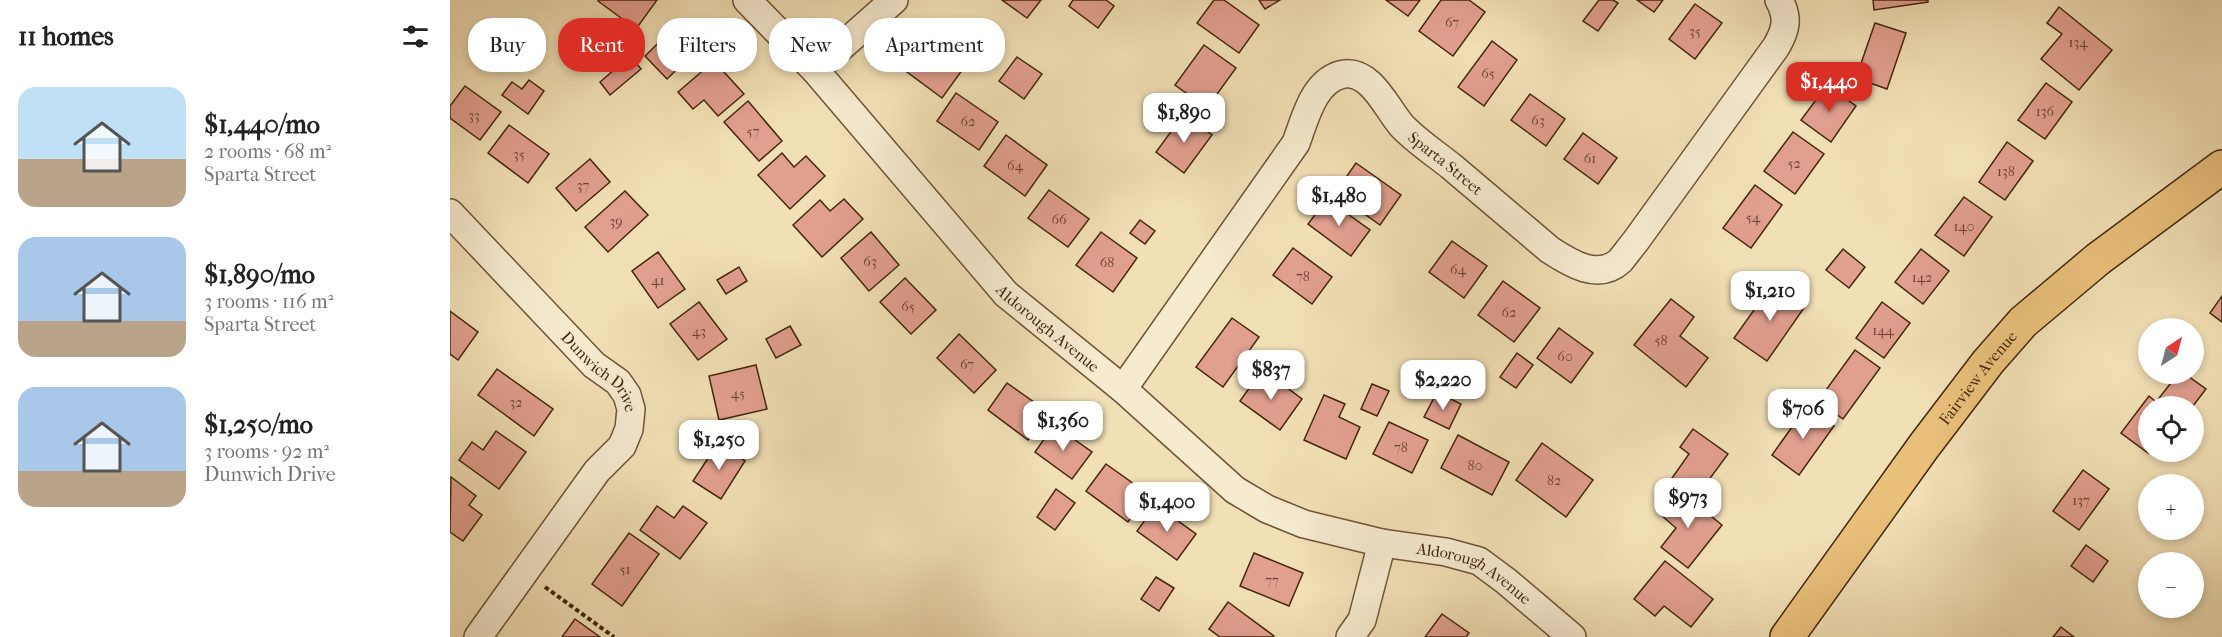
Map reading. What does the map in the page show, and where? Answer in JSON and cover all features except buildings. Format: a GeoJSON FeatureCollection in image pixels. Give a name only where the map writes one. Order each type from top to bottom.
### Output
{"type":"FeatureCollection","features":[{"type":"Feature","properties":{"kind":"main road","name":"Fairview Avenue"},"geometry":{"type":"LineString","coordinates":[[1786,637],[1924,446],[1988,362],[2023,322],[2098,259],[2221,167]]}},
{"type":"Feature","properties":{"kind":"street","name":"Aldorough Avenue"},"geometry":{"type":"LineString","coordinates":[[747,0],[769,23]]}},
{"type":"Feature","properties":{"kind":"street"},"geometry":{"type":"LineString","coordinates":[[852,37],[894,0]]}},
{"type":"Feature","properties":{"kind":"street","name":"Sparta Street"},"geometry":{"type":"LineString","coordinates":[[1123,389],[1296,142],[1312,103],[1324,84],[1344,74],[1365,79],[1375,87],[1380,98],[1404,128],[1550,250],[1574,266],[1599,269],[1610,267],[1619,262],[1635,242],[1776,47],[1783,35],[1786,19],[1779,0]]}},
{"type":"Feature","properties":{"kind":"street","name":"Aldorough Avenue"},"geometry":{"type":"LineString","coordinates":[[816,72],[1006,294],[1123,389],[1235,490],[1268,509],[1304,524],[1382,543],[1446,552],[1479,561],[1572,637]]}},
{"type":"Feature","properties":{"kind":"street","name":"Dunwich Drive"},"geometry":{"type":"LineString","coordinates":[[450,213],[594,365],[618,382],[627,395],[632,409],[629,429],[622,446],[597,471],[478,637]]}},
{"type":"Feature","properties":{"kind":"street"},"geometry":{"type":"LineString","coordinates":[[1350,637],[1362,620],[1382,543]]}},
{"type":"Feature","properties":{"kind":"path"},"geometry":{"type":"LineString","coordinates":[[543,586],[614,637]]}}]}
